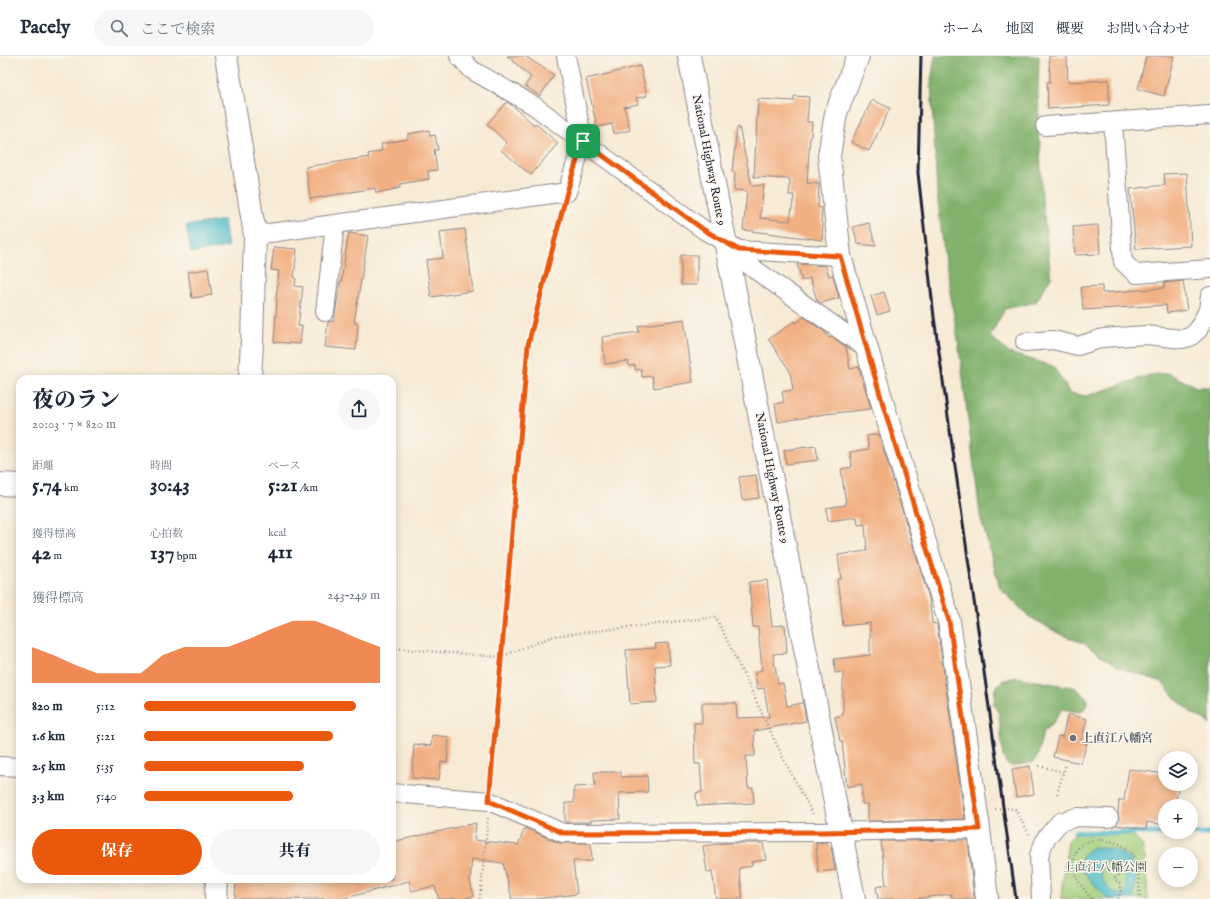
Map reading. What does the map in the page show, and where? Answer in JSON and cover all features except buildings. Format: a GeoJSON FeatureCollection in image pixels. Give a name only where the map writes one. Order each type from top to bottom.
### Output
{"type":"FeatureCollection","features":[{"type":"Feature","properties":{"kind":"main road"},"geometry":{"type":"LineString","coordinates":[[226,56],[255,235],[250,375]]}},
{"type":"Feature","properties":{"kind":"main road","name":"National Highway Route 9"},"geometry":{"type":"LineString","coordinates":[[689,56],[733,247],[832,832],[854,899]]}},
{"type":"Feature","properties":{"kind":"main road"},"geometry":{"type":"LineString","coordinates":[[858,56],[836,113],[830,156],[840,256],[949,621],[978,820],[987,899]]}},
{"type":"Feature","properties":{"kind":"main road"},"geometry":{"type":"LineString","coordinates":[[0,484],[16,485]]}},
{"type":"Feature","properties":{"kind":"main road"},"geometry":{"type":"LineString","coordinates":[[216,883],[216,899]]}},
{"type":"Feature","properties":{"kind":"street"},"geometry":{"type":"LineString","coordinates":[[459,56],[472,70],[533,105],[704,230],[733,247],[744,261],[867,349]]}},
{"type":"Feature","properties":{"kind":"street"},"geometry":{"type":"LineString","coordinates":[[255,235],[567,192],[583,141],[566,56]]}},
{"type":"Feature","properties":{"kind":"street"},"geometry":{"type":"LineString","coordinates":[[1045,126],[1210,115]]}},
{"type":"Feature","properties":{"kind":"street"},"geometry":{"type":"LineString","coordinates":[[1112,122],[1123,262],[1136,274],[1210,269]]}},
{"type":"Feature","properties":{"kind":"street"},"geometry":{"type":"LineString","coordinates":[[325,312],[335,224]]}},
{"type":"Feature","properties":{"kind":"street"},"geometry":{"type":"LineString","coordinates":[[733,247],[840,256]]}},
{"type":"Feature","properties":{"kind":"street"},"geometry":{"type":"LineString","coordinates":[[1025,342],[1053,340],[1078,346],[1103,338],[1146,334],[1182,339],[1190,337],[1198,330],[1208,310],[1210,296]]}},
{"type":"Feature","properties":{"kind":"street"},"geometry":{"type":"LineString","coordinates":[[0,766],[16,767]]}},
{"type":"Feature","properties":{"kind":"street"},"geometry":{"type":"LineString","coordinates":[[396,793],[489,801],[563,833],[832,832],[978,820]]}},
{"type":"Feature","properties":{"kind":"street"},"geometry":{"type":"LineString","coordinates":[[1041,899],[1039,856],[1046,838],[1060,822],[1077,817],[1109,818]]}},
{"type":"Feature","properties":{"kind":"path"},"geometry":{"type":"LineString","coordinates":[[480,899],[528,345],[567,192]]}},
{"type":"Feature","properties":{"kind":"path"},"geometry":{"type":"LineString","coordinates":[[396,648],[500,657],[554,636],[716,617],[784,760],[832,832]]}},
{"type":"Feature","properties":{"kind":"path"},"geometry":{"type":"LineString","coordinates":[[1057,794],[1066,764]]}},
{"type":"Feature","properties":{"kind":"path"},"geometry":{"type":"LineString","coordinates":[[1039,766],[1063,772]]}},
{"type":"Feature","properties":{"kind":"path"},"geometry":{"type":"LineString","coordinates":[[978,820],[1003,808],[1015,809],[1022,820],[1039,856]]}},
{"type":"Feature","properties":{"kind":"path"},"geometry":{"type":"LineString","coordinates":[[1091,899],[1077,881],[1074,857],[1080,846],[1088,842],[1104,840],[1122,845],[1133,854],[1137,860],[1139,867],[1140,899]]}},
{"type":"Feature","properties":{"kind":"path"},"geometry":{"type":"LineString","coordinates":[[1118,899],[1121,890],[1119,882],[1115,880],[1115,878],[1123,870],[1122,869],[1126,865],[1124,864],[1133,854]]}},
{"type":"Feature","properties":{"kind":"green space"},"geometry":{"type":"Polygon","coordinates":[[[935,56],[1039,56],[1038,93],[1042,198],[1051,277],[1036,302],[1005,309],[990,336],[1009,353],[1053,366],[1070,393],[1086,396],[1150,375],[1168,373],[1196,387],[1210,387],[1210,725],[1207,721],[1192,713],[1175,698],[1162,682],[1117,667],[1085,644],[1058,633],[1028,616],[1000,588],[980,515],[958,340],[945,262],[937,193],[931,81],[935,56]]]}},
{"type":"Feature","properties":{"kind":"green space"},"geometry":{"type":"Polygon","coordinates":[[[1016,677],[1076,688],[1087,698],[1087,706],[1080,712],[1062,709],[1052,724],[1043,731],[1038,755],[1034,762],[1013,766],[1007,764],[1003,757],[999,714],[994,705],[995,688],[1002,681],[1016,677]]]}},
{"type":"Feature","properties":{"kind":"green space","name":"上直江八幡公園"},"geometry":{"type":"Polygon","coordinates":[[[1075,834],[1131,835],[1142,845],[1145,858],[1148,899],[1061,899],[1068,841],[1075,834]]]}},
{"type":"Feature","properties":{"kind":"water"},"geometry":{"type":"Polygon","coordinates":[[[224,220],[228,247],[191,253],[186,226],[224,220]]]}},
{"type":"Feature","properties":{"kind":"water"},"geometry":{"type":"Polygon","coordinates":[[[1093,847],[1099,847],[1118,852],[1129,859],[1136,873],[1133,899],[1108,899],[1085,873],[1082,866],[1082,859],[1085,853],[1093,847]],[[1109,862],[1102,864],[1102,879],[1111,890],[1121,895],[1126,890],[1125,877],[1120,869],[1113,863],[1109,862]]]}},
{"type":"Feature","properties":{"kind":"waterway"},"geometry":{"type":"LineString","coordinates":[[1075,832],[1210,834]]}},
{"type":"Feature","properties":{"kind":"railway"},"geometry":{"type":"LineString","coordinates":[[921,56],[918,173],[934,317],[1016,899]]}},
{"type":"Feature","properties":{"kind":"place","name":"上直江八幡宮"},"geometry":{"type":"Point","coordinates":[1073,738]}},
{"type":"Feature","properties":{"kind":"route"},"geometry":{"type":"LineString","coordinates":[[583,141],[704,230],[739,250],[840,256],[884,408],[949,621],[979,829],[823,832],[563,833],[489,801],[500,657],[528,345],[567,192],[583,141]]}}]}
